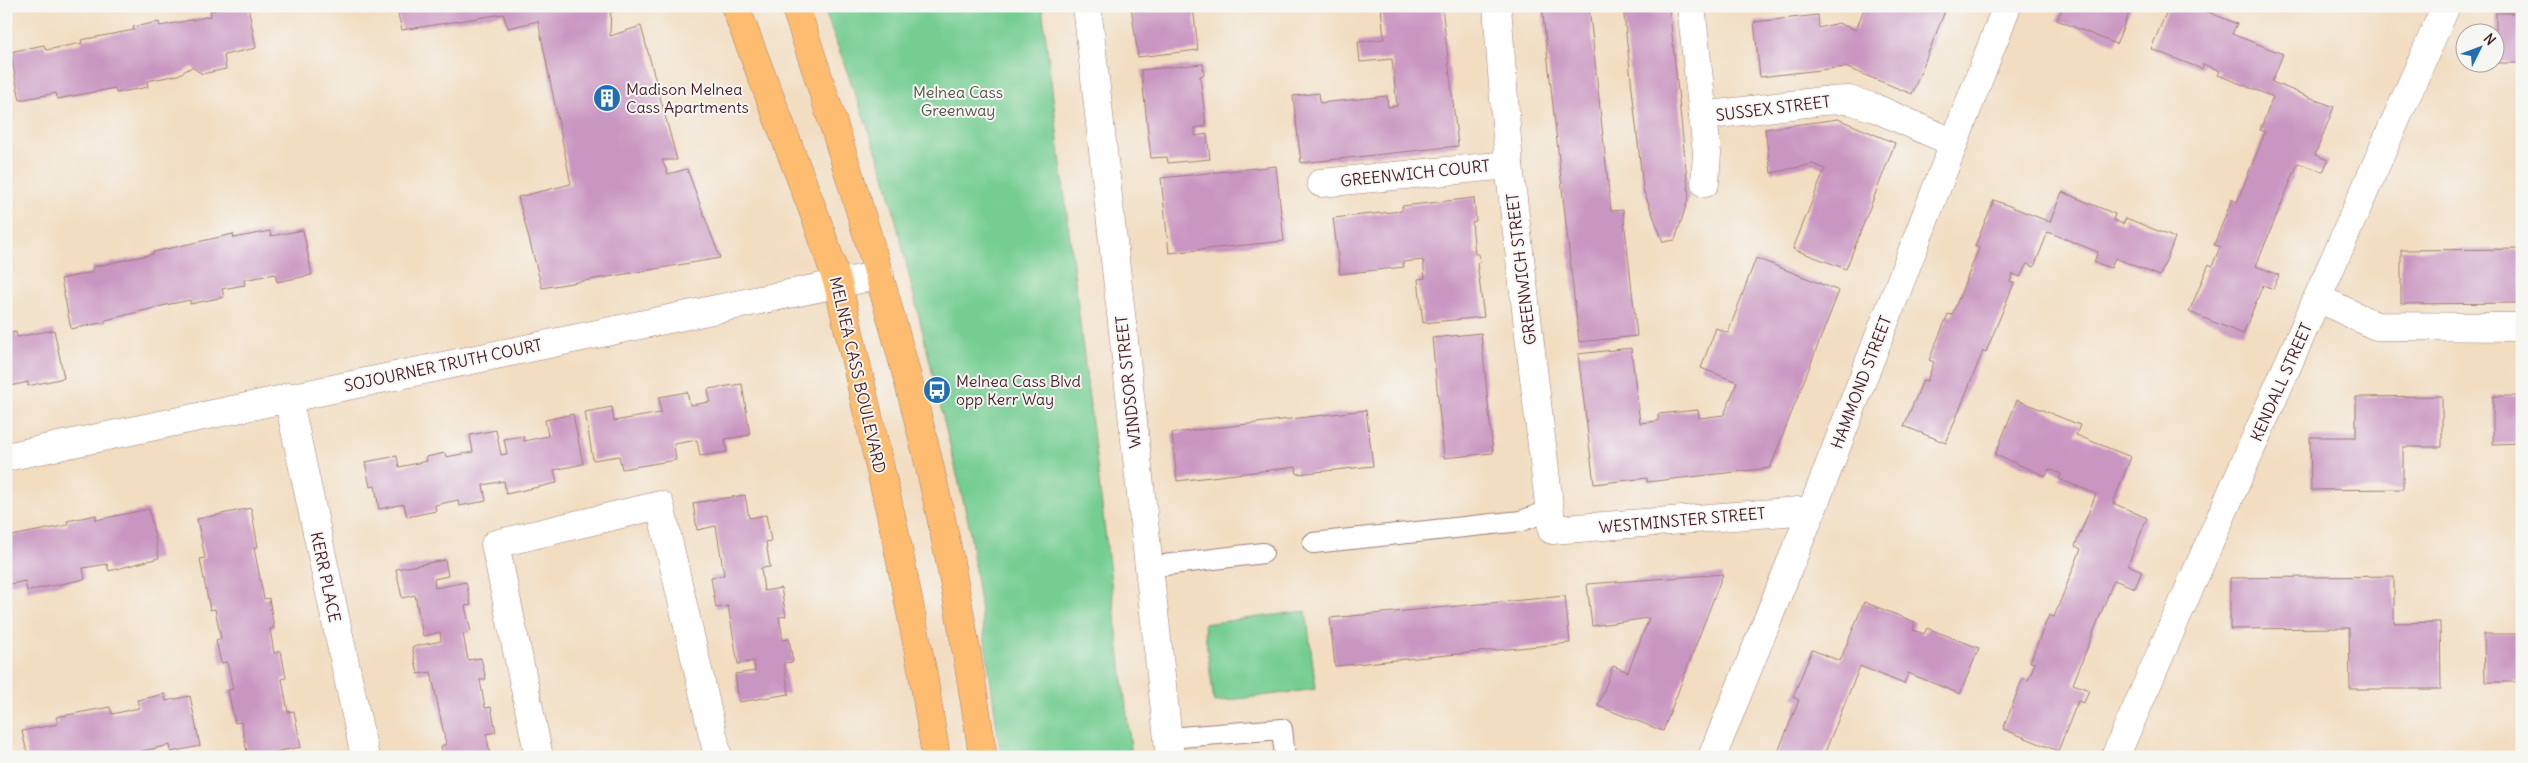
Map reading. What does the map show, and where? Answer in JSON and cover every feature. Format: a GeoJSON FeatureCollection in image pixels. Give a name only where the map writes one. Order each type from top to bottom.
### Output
{"type":"FeatureCollection","features":[{"type":"Feature","properties":{"kind":"main road","name":"MELNEA CASS BOULEVARD"},"geometry":{"type":"LineString","coordinates":[[735,6],[818,221],[838,284],[895,533],[923,674],[936,757]]}},
{"type":"Feature","properties":{"kind":"main road"},"geometry":{"type":"LineString","coordinates":[[795,6],[845,157],[880,275],[926,452],[960,620],[983,757]]}},
{"type":"Feature","properties":{"kind":"street","name":"WINDSOR STREET"},"geometry":{"type":"LineString","coordinates":[[1087,6],[1169,747]]}},
{"type":"Feature","properties":{"kind":"street","name":"GREENWICH STREET"},"geometry":{"type":"LineString","coordinates":[[1497,6],[1508,165],[1550,521]]}},
{"type":"Feature","properties":{"kind":"street","name":"SUSSEX STREET"},"geometry":{"type":"LineString","coordinates":[[1691,6],[1707,153],[1705,183]]}},
{"type":"Feature","properties":{"kind":"street","name":"HAMMOND STREET"},"geometry":{"type":"LineString","coordinates":[[1712,757],[1812,510],[2007,6]]}},
{"type":"Feature","properties":{"kind":"street","name":"KENDALL STREET"},"geometry":{"type":"LineString","coordinates":[[2115,757],[2446,6]]}},
{"type":"Feature","properties":{"kind":"street","name":"SUSSEX STREET"},"geometry":{"type":"LineString","coordinates":[[1703,116],[1822,101],[1849,100],[1875,108],[1954,143]]}},
{"type":"Feature","properties":{"kind":"street","name":"GREENWICH COURT"},"geometry":{"type":"LineString","coordinates":[[1321,183],[1508,165]]}},
{"type":"Feature","properties":{"kind":"street","name":"SOJOURNER TRUTH COURT"},"geometry":{"type":"LineString","coordinates":[[6,457],[880,275]]}},
{"type":"Feature","properties":{"kind":"street"},"geometry":{"type":"LineString","coordinates":[[2318,298],[2376,326],[2522,327]]}},
{"type":"Feature","properties":{"kind":"street","name":"KERR PLACE"},"geometry":{"type":"LineString","coordinates":[[288,397],[365,757]]}},
{"type":"Feature","properties":{"kind":"street"},"geometry":{"type":"LineString","coordinates":[[539,757],[495,544],[660,505],[718,757]]}},
{"type":"Feature","properties":{"kind":"street","name":"WESTMINSTER STREET"},"geometry":{"type":"LineString","coordinates":[[1550,521],[1812,510]]}},
{"type":"Feature","properties":{"kind":"lane"},"geometry":{"type":"LineString","coordinates":[[1313,543],[1521,521],[1550,521]]}},
{"type":"Feature","properties":{"kind":"lane"},"geometry":{"type":"LineString","coordinates":[[1148,567],[1263,553]]}},
{"type":"Feature","properties":{"kind":"lane"},"geometry":{"type":"LineString","coordinates":[[1169,747],[1282,729],[1285,757]]}},
{"type":"Feature","properties":{"kind":"green space","name":"Melnea Cass Greenway"},"geometry":{"type":"Polygon","coordinates":[[[823,6],[1042,6],[1132,757],[1001,757],[969,525],[885,175],[823,6]]]}},
{"type":"Feature","properties":{"kind":"green space"},"geometry":{"type":"Polygon","coordinates":[[[1306,611],[1316,689],[1214,702],[1204,624],[1306,611]]]}},
{"type":"Feature","properties":{"kind":"building"},"geometry":{"type":"Polygon","coordinates":[[[235,6],[248,6],[256,48],[224,55],[226,69],[202,74],[192,67],[178,75],[147,81],[148,87],[116,93],[115,88],[57,99],[56,93],[20,100],[10,52],[44,45],[46,50],[82,43],[81,40],[134,30],[133,27],[159,22],[160,26],[211,16],[210,11],[235,6]]]}},
{"type":"Feature","properties":{"kind":"building","name":"Madison Melnea Cass Apartments"},"geometry":{"type":"Polygon","coordinates":[[[396,6],[611,6],[610,36],[641,26],[677,160],[662,160],[668,174],[687,169],[720,258],[542,288],[518,197],[571,184],[538,21],[508,28],[503,14],[402,30],[396,6]]]}},
{"type":"Feature","properties":{"kind":"building"},"geometry":{"type":"Polygon","coordinates":[[[1131,6],[1193,6],[1198,50],[1138,57],[1131,6]]]}},
{"type":"Feature","properties":{"kind":"building"},"geometry":{"type":"Polygon","coordinates":[[[1246,6],[1273,6],[1273,9],[1247,11],[1246,6]]]}},
{"type":"Feature","properties":{"kind":"building"},"geometry":{"type":"Polygon","coordinates":[[[1381,6],[1442,6],[1458,146],[1301,163],[1293,96],[1319,93],[1320,103],[1387,96],[1388,107],[1397,106],[1392,59],[1360,62],[1358,42],[1384,39],[1381,6]]]}},
{"type":"Feature","properties":{"kind":"building"},"geometry":{"type":"Polygon","coordinates":[[[1542,6],[1589,6],[1611,211],[1623,210],[1637,336],[1579,342],[1542,6]]]}},
{"type":"Feature","properties":{"kind":"building"},"geometry":{"type":"Polygon","coordinates":[[[1623,6],[1669,6],[1689,197],[1675,240],[1663,242],[1643,189],[1623,6]]]}},
{"type":"Feature","properties":{"kind":"building"},"geometry":{"type":"Polygon","coordinates":[[[1865,6],[1947,6],[1912,94],[1845,67],[1760,77],[1754,22],[1818,15],[1819,28],[1838,23],[1856,30],[1865,6]]]}},
{"type":"Feature","properties":{"kind":"building"},"geometry":{"type":"Polygon","coordinates":[[[2063,6],[2132,6],[2116,44],[2057,20],[2063,6]]]}},
{"type":"Feature","properties":{"kind":"building"},"geometry":{"type":"Polygon","coordinates":[[[2169,6],[2194,6],[2237,24],[2232,34],[2283,54],[2272,82],[2334,107],[2315,155],[2328,160],[2323,172],[2298,163],[2256,266],[2279,275],[2273,289],[2263,285],[2243,334],[2189,312],[2209,264],[2212,266],[2220,247],[2214,245],[2232,199],[2237,202],[2265,132],[2260,130],[2273,97],[2218,75],[2220,71],[2203,64],[2202,69],[2151,49],[2169,6]]]}},
{"type":"Feature","properties":{"kind":"building"},"geometry":{"type":"Polygon","coordinates":[[[2496,13],[2522,13],[2522,63],[2506,63],[2506,22],[2496,22],[2496,13]]]}},
{"type":"Feature","properties":{"kind":"building"},"geometry":{"type":"Polygon","coordinates":[[[1203,64],[1204,75],[1200,76],[1206,126],[1195,128],[1195,136],[1207,134],[1210,159],[1168,163],[1167,157],[1151,158],[1141,70],[1203,64]]]}},
{"type":"Feature","properties":{"kind":"building"},"geometry":{"type":"Polygon","coordinates":[[[1838,119],[1895,143],[1846,269],[1793,249],[1825,169],[1813,164],[1771,173],[1765,129],[1838,119]]]}},
{"type":"Feature","properties":{"kind":"building"},"geometry":{"type":"Polygon","coordinates":[[[1276,166],[1284,241],[1169,253],[1161,178],[1276,166]]]}},
{"type":"Feature","properties":{"kind":"building"},"geometry":{"type":"Polygon","coordinates":[[[2062,192],[2115,214],[2113,220],[2123,224],[2126,218],[2175,238],[2160,276],[2115,258],[2111,268],[2094,262],[2098,252],[2048,232],[2034,267],[2027,264],[2020,277],[2013,274],[2010,282],[2014,283],[1986,352],[1983,351],[1946,443],[1904,426],[1923,380],[1927,381],[1934,362],[1929,360],[1948,314],[1952,315],[1979,248],[1975,246],[1994,200],[2050,222],[2062,192]]]}},
{"type":"Feature","properties":{"kind":"building"},"geometry":{"type":"Polygon","coordinates":[[[1474,198],[1476,221],[1472,222],[1475,254],[1479,254],[1480,262],[1477,263],[1484,317],[1423,323],[1418,279],[1425,278],[1423,260],[1403,262],[1404,267],[1340,274],[1333,218],[1402,211],[1402,206],[1474,198]]]}},
{"type":"Feature","properties":{"kind":"building"},"geometry":{"type":"Polygon","coordinates":[[[303,230],[312,275],[277,282],[275,274],[244,280],[245,285],[222,289],[224,297],[190,304],[190,300],[166,305],[106,320],[106,322],[71,329],[61,279],[93,272],[92,267],[233,234],[234,238],[270,231],[271,236],[303,230]]]}},
{"type":"Feature","properties":{"kind":"building"},"geometry":{"type":"Polygon","coordinates":[[[2522,249],[2522,303],[2401,304],[2401,250],[2522,249]]]}},
{"type":"Feature","properties":{"kind":"building"},"geometry":{"type":"Polygon","coordinates":[[[1756,258],[1839,291],[1770,468],[1647,482],[1647,478],[1594,484],[1578,354],[1631,348],[1640,423],[1658,421],[1658,414],[1698,410],[1699,418],[1724,415],[1737,382],[1701,368],[1716,328],[1728,333],[1756,258]]]}},
{"type":"Feature","properties":{"kind":"building"},"geometry":{"type":"Polygon","coordinates":[[[54,330],[64,378],[28,386],[28,382],[6,387],[6,334],[16,332],[17,337],[54,330]]]}},
{"type":"Feature","properties":{"kind":"building"},"geometry":{"type":"Polygon","coordinates":[[[1481,333],[1493,453],[1444,458],[1432,338],[1481,333]]]}},
{"type":"Feature","properties":{"kind":"building"},"geometry":{"type":"Polygon","coordinates":[[[742,384],[750,435],[725,439],[727,452],[700,456],[697,440],[674,444],[676,460],[622,469],[619,456],[593,460],[585,412],[612,407],[614,421],[661,413],[659,397],[687,392],[690,405],[710,402],[708,389],[742,384]]]}},
{"type":"Feature","properties":{"kind":"building"},"geometry":{"type":"Polygon","coordinates":[[[2442,396],[2442,447],[2403,447],[2403,489],[2311,490],[2310,437],[2356,437],[2356,397],[2442,396]]]}},
{"type":"Feature","properties":{"kind":"building"},"geometry":{"type":"Polygon","coordinates":[[[2493,396],[2522,396],[2522,443],[2493,444],[2493,396]]]}},
{"type":"Feature","properties":{"kind":"building"},"geometry":{"type":"Polygon","coordinates":[[[2017,400],[2080,425],[2076,435],[2131,457],[2113,503],[2147,518],[2128,565],[2142,571],[2135,588],[2114,580],[2073,684],[2089,690],[2084,703],[2078,701],[2058,751],[2003,729],[2023,678],[2028,680],[2035,663],[2030,662],[2049,615],[2054,617],[2081,549],[2075,546],[2096,494],[2059,479],[2061,474],[2049,469],[2046,476],[1995,455],[2017,400]]]}},
{"type":"Feature","properties":{"kind":"building"},"geometry":{"type":"Polygon","coordinates":[[[1366,410],[1373,466],[1297,474],[1296,467],[1177,481],[1172,433],[1366,410]]]}},
{"type":"Feature","properties":{"kind":"building"},"geometry":{"type":"Polygon","coordinates":[[[573,414],[583,464],[554,470],[557,483],[506,494],[504,481],[483,485],[486,501],[459,506],[458,500],[435,505],[436,511],[407,517],[404,504],[379,509],[375,486],[370,487],[365,462],[397,456],[399,467],[427,461],[426,457],[445,453],[446,457],[473,452],[470,435],[496,430],[501,455],[507,454],[504,439],[523,436],[524,441],[548,436],[545,420],[573,414]]]}},
{"type":"Feature","properties":{"kind":"building"},"geometry":{"type":"Polygon","coordinates":[[[745,495],[749,518],[766,515],[771,541],[766,542],[770,567],[761,568],[764,591],[781,588],[786,616],[779,617],[783,640],[789,639],[793,662],[784,663],[789,694],[739,702],[735,674],[755,671],[754,661],[738,664],[728,606],[716,608],[711,577],[724,575],[716,526],[697,530],[693,503],[745,495]]]}},
{"type":"Feature","properties":{"kind":"building"},"geometry":{"type":"Polygon","coordinates":[[[251,508],[258,547],[254,548],[264,599],[269,598],[274,628],[270,629],[274,653],[281,651],[286,678],[282,679],[288,712],[294,711],[301,747],[248,757],[241,722],[235,723],[228,690],[233,689],[227,662],[221,663],[216,640],[221,639],[215,609],[210,610],[200,559],[205,558],[197,519],[251,508]]]}},
{"type":"Feature","properties":{"kind":"building"},"geometry":{"type":"Polygon","coordinates":[[[149,509],[159,558],[109,571],[107,564],[83,568],[85,579],[27,591],[25,581],[6,585],[6,537],[68,525],[67,521],[96,515],[96,520],[149,509]]]}},
{"type":"Feature","properties":{"kind":"building"},"geometry":{"type":"Polygon","coordinates":[[[445,560],[448,576],[434,579],[435,588],[466,582],[471,605],[465,606],[471,632],[463,634],[468,660],[481,658],[486,679],[480,680],[485,708],[491,707],[496,732],[486,734],[491,757],[443,757],[441,746],[446,744],[431,672],[418,674],[412,647],[441,641],[440,632],[423,636],[415,595],[402,598],[396,569],[445,560]]]}},
{"type":"Feature","properties":{"kind":"building"},"geometry":{"type":"Polygon","coordinates":[[[1723,574],[1663,731],[1598,706],[1613,666],[1628,672],[1649,618],[1592,626],[1587,584],[1723,574]]]}},
{"type":"Feature","properties":{"kind":"building"},"geometry":{"type":"Polygon","coordinates":[[[2394,576],[2394,623],[2440,622],[2441,689],[2350,689],[2349,628],[2230,629],[2230,578],[2394,576]]]}},
{"type":"Feature","properties":{"kind":"building"},"geometry":{"type":"Polygon","coordinates":[[[1565,596],[1570,643],[1335,666],[1330,618],[1565,596]]]}},
{"type":"Feature","properties":{"kind":"building"},"geometry":{"type":"Polygon","coordinates":[[[1864,602],[1915,622],[1913,630],[1924,634],[1927,628],[1979,648],[1960,694],[1908,673],[1904,684],[1860,666],[1823,757],[1776,757],[1799,700],[1793,697],[1812,650],[1840,661],[1864,602]]]}},
{"type":"Feature","properties":{"kind":"building"},"geometry":{"type":"Polygon","coordinates":[[[2484,634],[2522,634],[2522,682],[2485,682],[2484,634]]]}},
{"type":"Feature","properties":{"kind":"building"},"geometry":{"type":"Polygon","coordinates":[[[165,694],[166,701],[190,696],[200,746],[171,752],[170,745],[138,752],[140,757],[28,757],[22,731],[58,724],[56,717],[110,707],[112,714],[139,708],[137,700],[165,694]]]}},
{"type":"Feature","properties":{"kind":"place","name":"Madison Melnea Cass Apartments"},"geometry":{"type":"Point","coordinates":[607,98]}},
{"type":"Feature","properties":{"kind":"place","name":"Melnea Cass Blvd opp Kerr Way"},"geometry":{"type":"Point","coordinates":[937,390]}}]}
